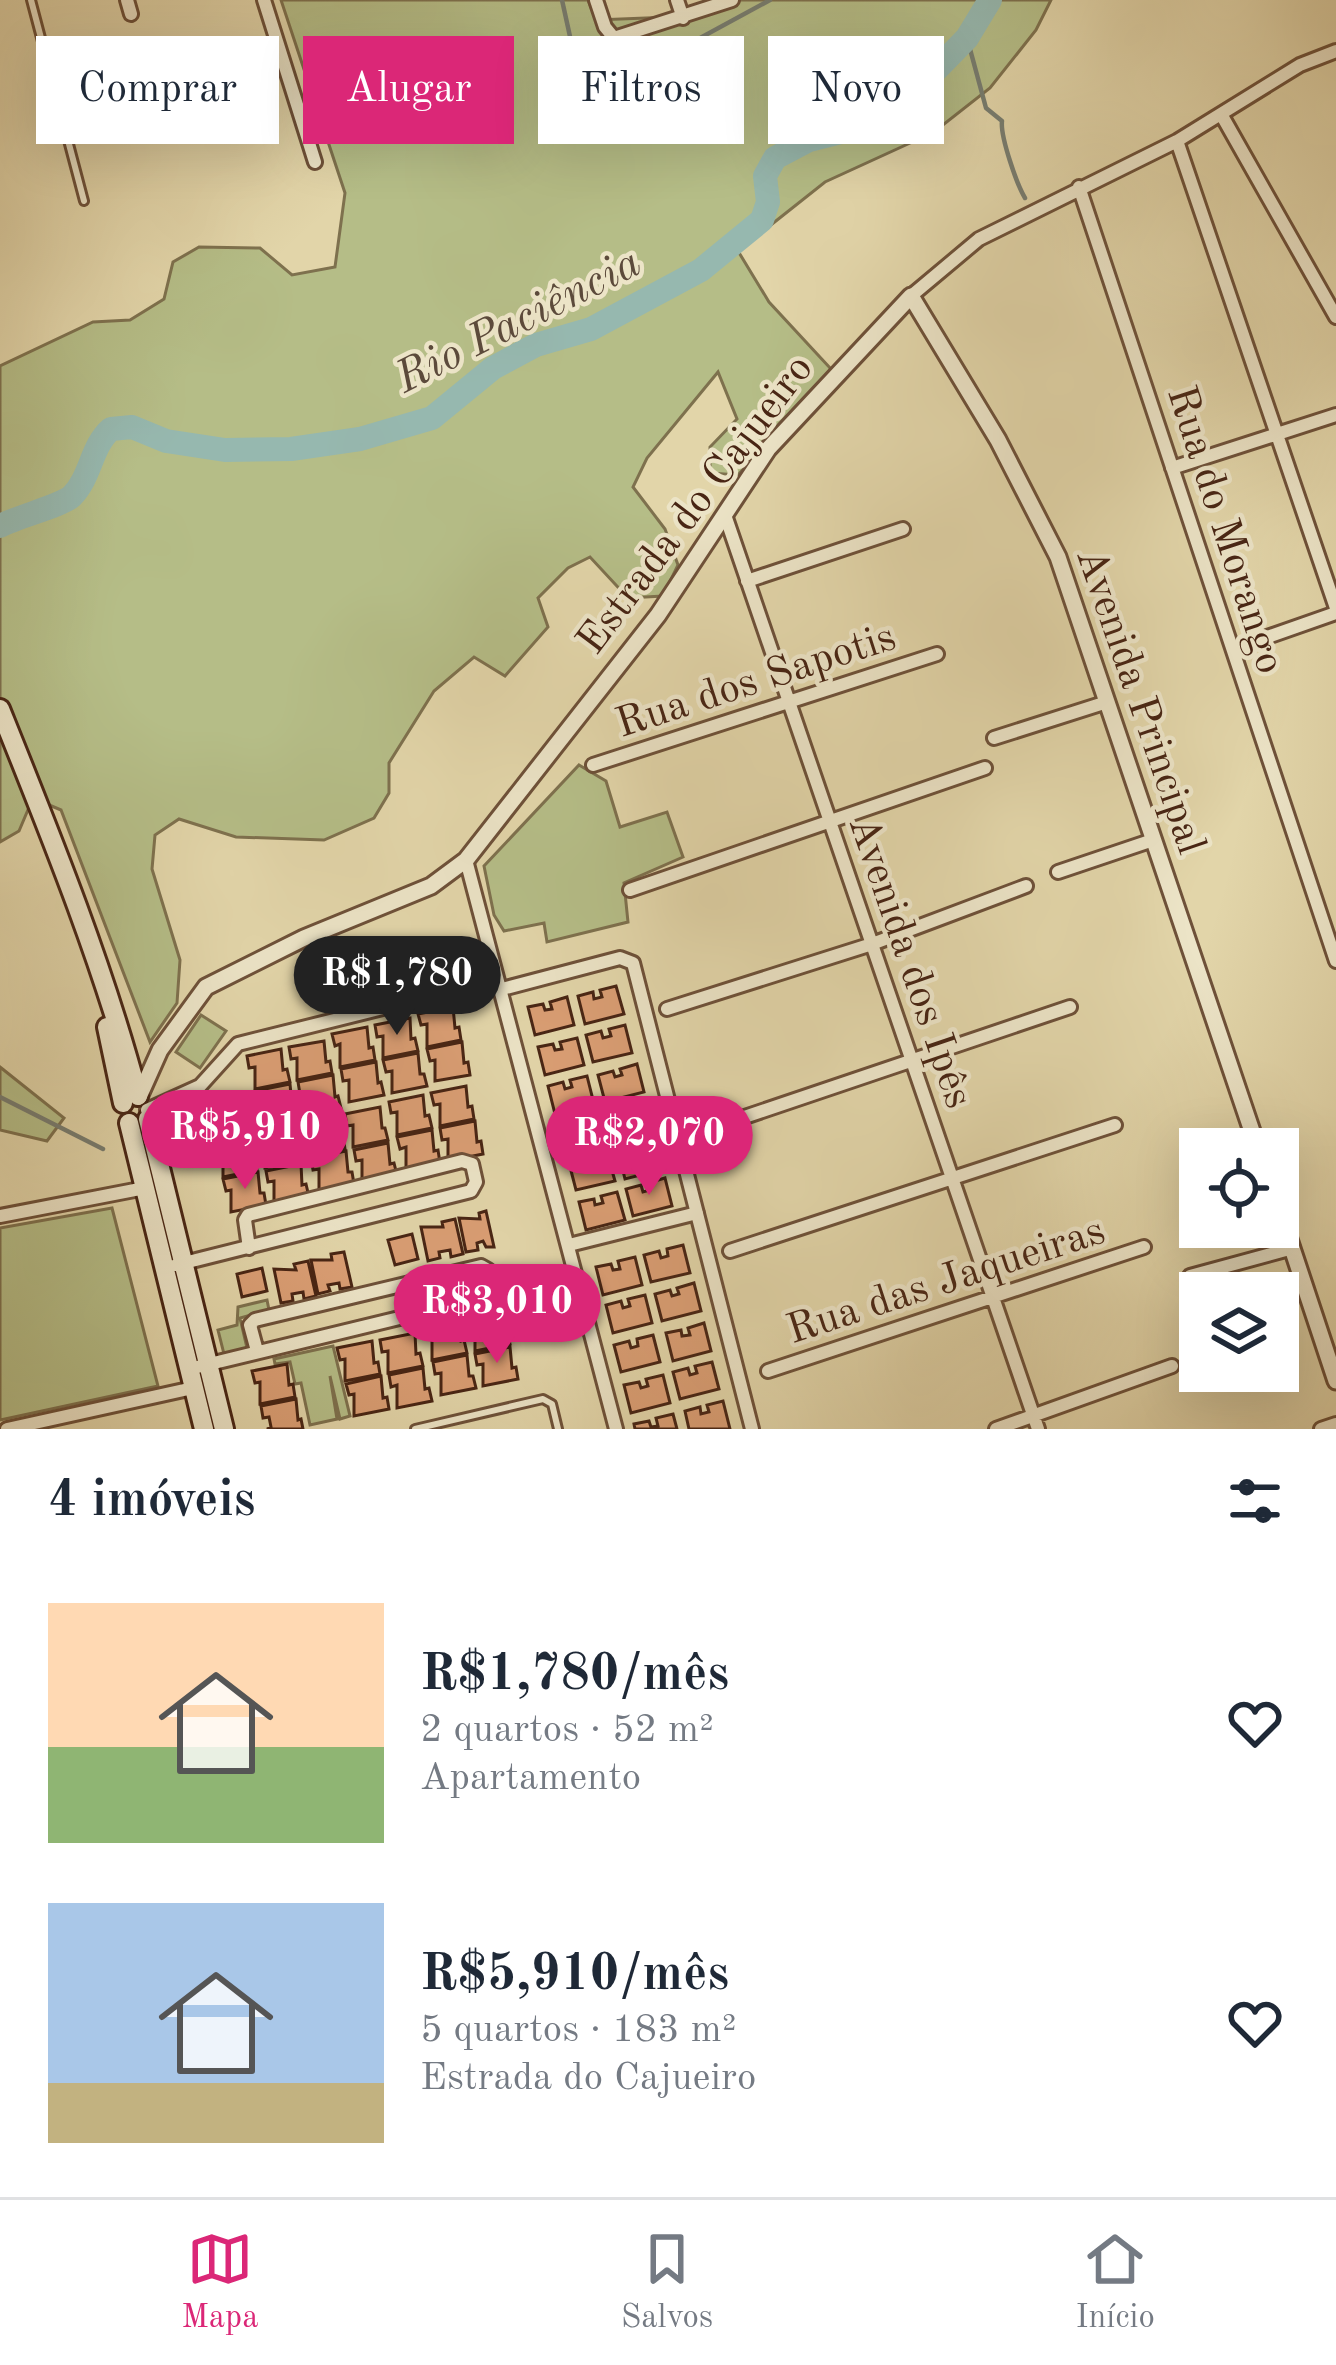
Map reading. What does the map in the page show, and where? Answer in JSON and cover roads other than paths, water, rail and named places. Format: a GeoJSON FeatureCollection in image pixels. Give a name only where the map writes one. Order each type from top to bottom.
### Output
{"type":"FeatureCollection","features":[{"type":"Feature","properties":{"kind":"main road"},"geometry":{"type":"LineString","coordinates":[[0,710],[65,873],[139,1108]]}},
{"type":"Feature","properties":{"kind":"main road","name":"Estrada do Cajueiro"},"geometry":{"type":"LineString","coordinates":[[139,1108],[145,1188],[173,1265]]}},
{"type":"Feature","properties":{"kind":"main road","name":"Estrada do Cajueiro"},"geometry":{"type":"LineString","coordinates":[[139,1108],[197,1374],[204,1429]]}},
{"type":"Feature","properties":{"kind":"main road","name":"Estrada do Cajueiro"},"geometry":{"type":"LineString","coordinates":[[197,1374],[224,1429]]}},
{"type":"Feature","properties":{"kind":"street"},"geometry":{"type":"LineString","coordinates":[[263,0],[314,162]]}},
{"type":"Feature","properties":{"kind":"street"},"geometry":{"type":"LineString","coordinates":[[596,0],[614,38],[732,0]]}},
{"type":"Feature","properties":{"kind":"street"},"geometry":{"type":"LineString","coordinates":[[677,0],[683,18]]}},
{"type":"Feature","properties":{"kind":"street","name":"Estrada do Cajueiro"},"geometry":{"type":"LineString","coordinates":[[139,1108],[160,1051],[194,1000],[219,977],[431,886],[466,860],[658,615],[768,449],[911,296],[979,238],[1178,141],[1300,65],[1334,56]]}},
{"type":"Feature","properties":{"kind":"street"},"geometry":{"type":"LineString","coordinates":[[1221,114],[1336,317]]}},
{"type":"Feature","properties":{"kind":"street"},"geometry":{"type":"LineString","coordinates":[[1178,141],[1336,610],[1233,649]]}},
{"type":"Feature","properties":{"kind":"street","name":"Rua do Morango"},"geometry":{"type":"LineString","coordinates":[[1079,187],[1330,926],[1336,961]]}},
{"type":"Feature","properties":{"kind":"street","name":"Avenida Principal"},"geometry":{"type":"LineString","coordinates":[[911,296],[1033,502],[1058,557],[1251,1128]]}},
{"type":"Feature","properties":{"kind":"street"},"geometry":{"type":"LineString","coordinates":[[1172,467],[1336,415]]}},
{"type":"Feature","properties":{"kind":"street","name":"Avenida dos Ipês"},"geometry":{"type":"LineString","coordinates":[[725,515],[1036,1423]]}},
{"type":"Feature","properties":{"kind":"street"},"geometry":{"type":"LineString","coordinates":[[747,580],[903,529]]}},
{"type":"Feature","properties":{"kind":"street","name":"Rua dos Sapotis"},"geometry":{"type":"LineString","coordinates":[[593,766],[937,654]]}},
{"type":"Feature","properties":{"kind":"street"},"geometry":{"type":"LineString","coordinates":[[994,738],[1107,702]]}},
{"type":"Feature","properties":{"kind":"street"},"geometry":{"type":"LineString","coordinates":[[630,890],[985,768]]}},
{"type":"Feature","properties":{"kind":"street"},"geometry":{"type":"LineString","coordinates":[[1058,872],[1153,840]]}},
{"type":"Feature","properties":{"kind":"street"},"geometry":{"type":"LineString","coordinates":[[466,860],[616,1429]]}},
{"type":"Feature","properties":{"kind":"street"},"geometry":{"type":"LineString","coordinates":[[668,1009],[872,944],[1026,886]]}},
{"type":"Feature","properties":{"kind":"street"},"geometry":{"type":"LineString","coordinates":[[502,989],[620,958],[631,960],[752,1429]]}},
{"type":"Feature","properties":{"kind":"street"},"geometry":{"type":"LineString","coordinates":[[139,1108],[200,1086],[238,1043],[439,994]]}},
{"type":"Feature","properties":{"kind":"street"},"geometry":{"type":"LineString","coordinates":[[700,1132],[1070,1007]]}},
{"type":"Feature","properties":{"kind":"street"},"geometry":{"type":"LineString","coordinates":[[730,1251],[1114,1125]]}},
{"type":"Feature","properties":{"kind":"street"},"geometry":{"type":"LineString","coordinates":[[173,1265],[249,1248],[471,1190],[476,1182],[472,1164],[462,1161],[248,1215],[249,1248]]}},
{"type":"Feature","properties":{"kind":"street"},"geometry":{"type":"LineString","coordinates":[[0,1216],[145,1188]]}},
{"type":"Feature","properties":{"kind":"street"},"geometry":{"type":"LineString","coordinates":[[568,1245],[697,1213]]}},
{"type":"Feature","properties":{"kind":"street","name":"Rua das Jaqueiras"},"geometry":{"type":"LineString","coordinates":[[768,1371],[1144,1247]]}},
{"type":"Feature","properties":{"kind":"street"},"geometry":{"type":"LineString","coordinates":[[1205,1272],[1293,1248],[1336,1381]]}},
{"type":"Feature","properties":{"kind":"street"},"geometry":{"type":"LineString","coordinates":[[8,1429],[197,1374],[256,1351],[486,1297],[491,1292],[488,1270],[481,1266],[255,1320],[250,1325],[256,1351]]}},
{"type":"Feature","properties":{"kind":"street"},"geometry":{"type":"LineString","coordinates":[[996,1429],[1036,1423],[1172,1366]]}},
{"type":"Feature","properties":{"kind":"street"},"geometry":{"type":"LineString","coordinates":[[1321,1429],[1336,1424]]}},
{"type":"Feature","properties":{"kind":"lane"},"geometry":{"type":"LineString","coordinates":[[31,0],[84,201]]}},
{"type":"Feature","properties":{"kind":"lane"},"geometry":{"type":"LineString","coordinates":[[415,1429],[543,1399],[552,1404],[558,1429]]}},
{"type":"Feature","properties":{"kind":"waterway"},"geometry":{"type":"LineString","coordinates":[[562,0],[571,41],[583,65],[632,75],[770,0]]}},
{"type":"Feature","properties":{"kind":"waterway","name":"Rio Paciência"},"geometry":{"type":"LineString","coordinates":[[0,526],[72,496],[111,429],[132,427],[166,441],[225,450],[291,449],[360,439],[432,418],[493,368],[536,345],[591,329],[701,270],[762,220],[768,202],[765,176],[775,158],[809,140],[856,128],[927,79],[967,38],[990,0]]}},
{"type":"Feature","properties":{"kind":"waterway"},"geometry":{"type":"LineString","coordinates":[[967,38],[986,108],[1002,121],[1025,198]]}},
{"type":"Feature","properties":{"kind":"waterway"},"geometry":{"type":"LineString","coordinates":[[0,1097],[103,1149]]}}]}
